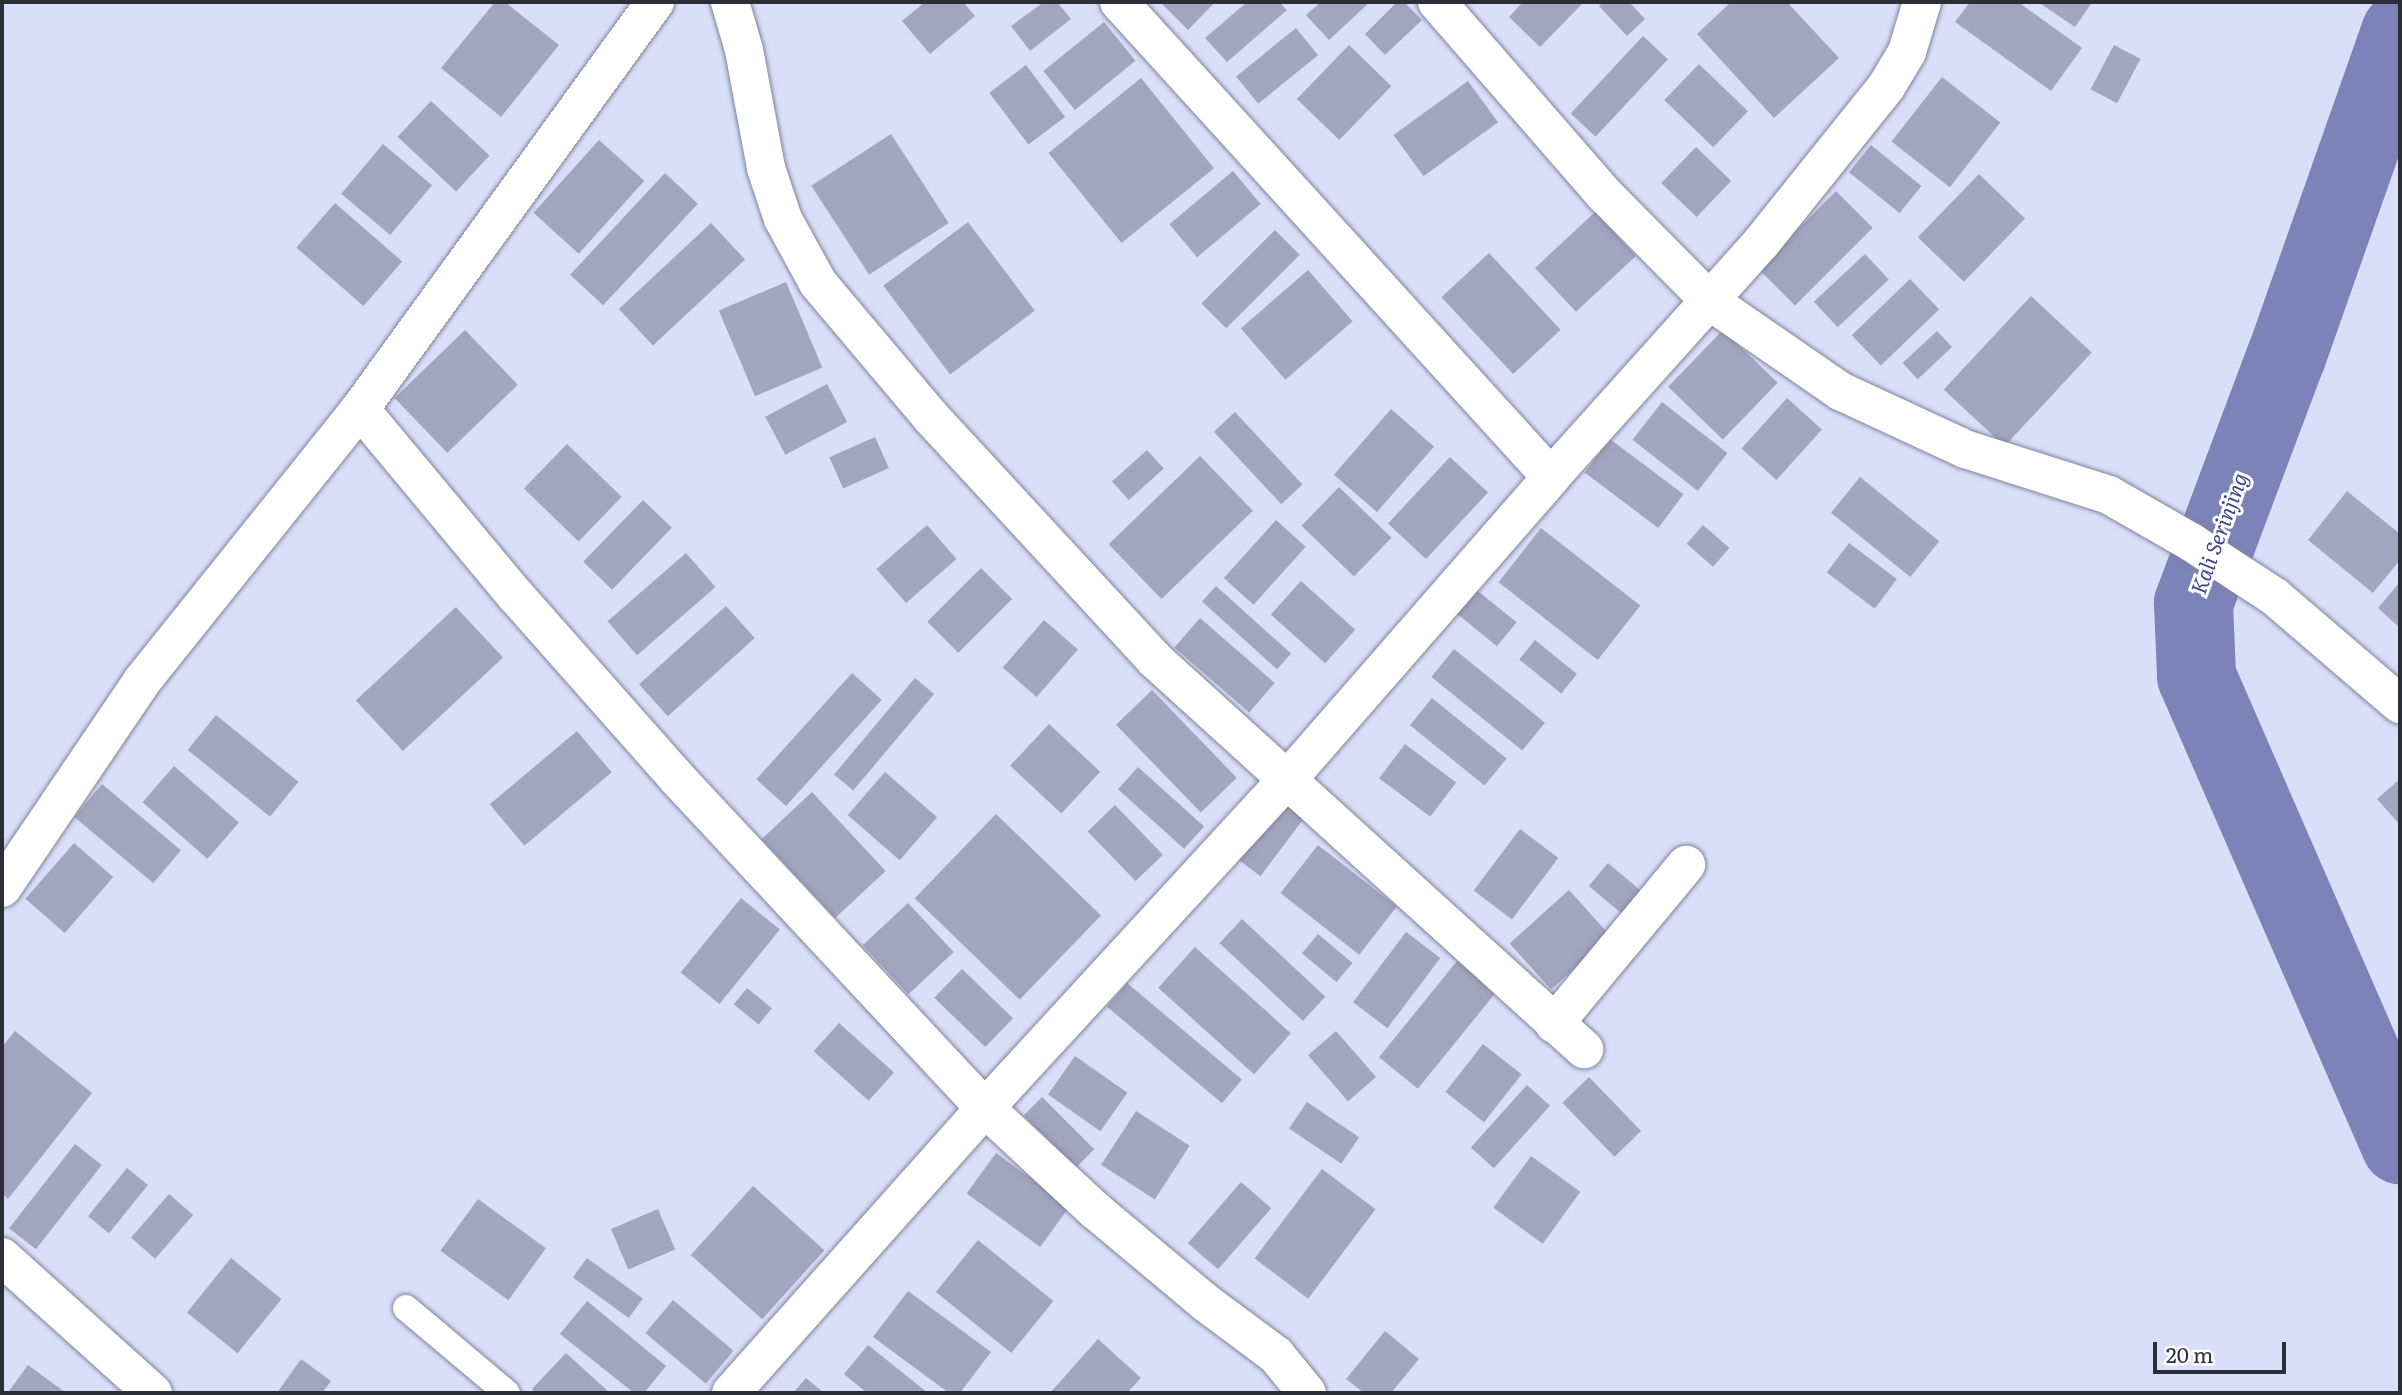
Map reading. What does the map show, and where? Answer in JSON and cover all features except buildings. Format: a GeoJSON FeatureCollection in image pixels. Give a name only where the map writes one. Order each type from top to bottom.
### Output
{"type":"FeatureCollection","features":[{"type":"Feature","properties":{"kind":"street"},"geometry":{"type":"LineString","coordinates":[[2,888],[142,681],[360,409],[655,2]]}},
{"type":"Feature","properties":{"kind":"street"},"geometry":{"type":"LineString","coordinates":[[730,2],[744,50],[766,168],[783,219],[818,284],[947,435],[1154,659],[1584,1049]]}},
{"type":"Feature","properties":{"kind":"street"},"geometry":{"type":"LineString","coordinates":[[1119,2],[1551,477]]}},
{"type":"Feature","properties":{"kind":"street"},"geometry":{"type":"LineString","coordinates":[[1437,2],[1605,195],[1711,302],[1840,391],[1965,449],[2109,495],[2191,542],[2275,597],[2400,704]]}},
{"type":"Feature","properties":{"kind":"street"},"geometry":{"type":"LineString","coordinates":[[731,1393],[985,1108],[1288,779],[1551,477],[1711,302],[1886,87],[1907,52],[1922,2]]}},
{"type":"Feature","properties":{"kind":"street"},"geometry":{"type":"LineString","coordinates":[[360,409],[516,596],[676,777],[985,1108],[1096,1211],[1206,1303],[1276,1355],[1307,1393]]}},
{"type":"Feature","properties":{"kind":"street"},"geometry":{"type":"LineString","coordinates":[[1554,1024],[1686,865]]}},
{"type":"Feature","properties":{"kind":"street"},"geometry":{"type":"LineString","coordinates":[[2,1257],[153,1393]]}},
{"type":"Feature","properties":{"kind":"lane"},"geometry":{"type":"LineString","coordinates":[[406,1308],[507,1393]]}},
{"type":"Feature","properties":{"kind":"waterway","name":"Kali Serinjing"},"geometry":{"type":"LineString","coordinates":[[2400,32],[2286,355],[2193,603],[2196,676],[2400,1144]]}}]}
